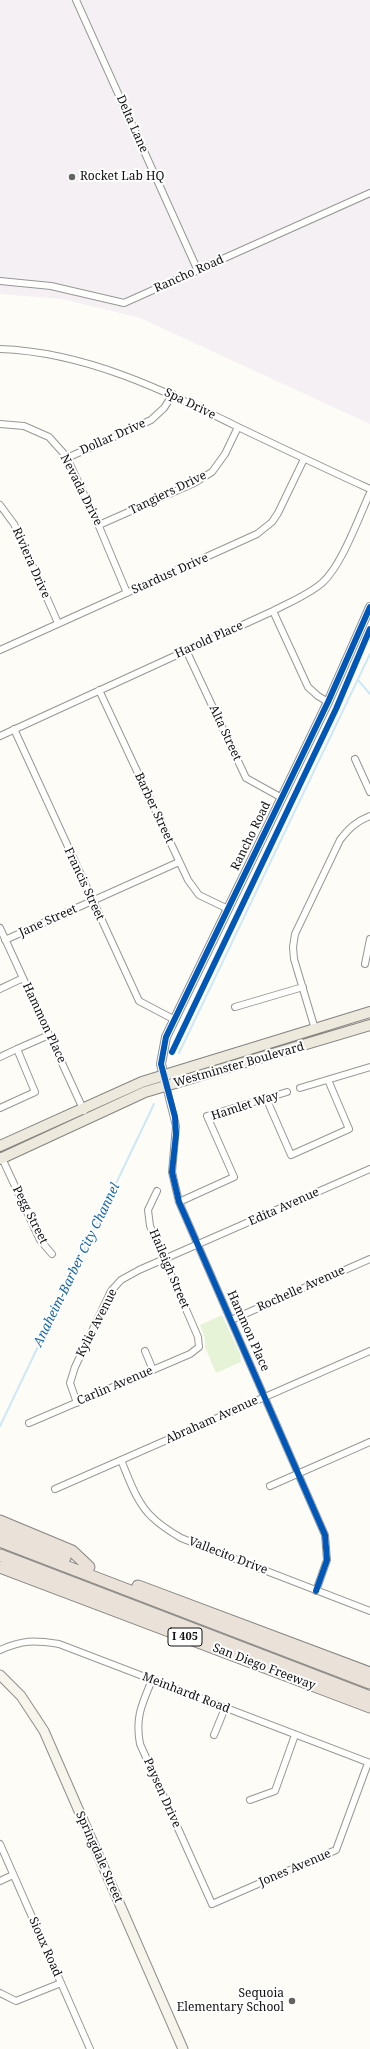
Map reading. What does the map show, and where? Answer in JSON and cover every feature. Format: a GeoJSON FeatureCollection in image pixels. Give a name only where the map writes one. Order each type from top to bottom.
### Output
{"type":"FeatureCollection","features":[{"type":"Feature","properties":{"kind":"highway"},"geometry":{"type":"LineString","coordinates":[[0,1521],[72,1551],[89,1567]]}},
{"type":"Feature","properties":{"kind":"highway","name":"I 405"},"geometry":{"type":"LineString","coordinates":[[0,1532],[370,1673]]}},
{"type":"Feature","properties":{"kind":"highway"},"geometry":{"type":"LineString","coordinates":[[0,1541],[370,1683]]}},
{"type":"Feature","properties":{"kind":"highway"},"geometry":{"type":"LineString","coordinates":[[0,1556],[370,1697]]}},
{"type":"Feature","properties":{"kind":"highway","name":"San Diego Freeway"},"geometry":{"type":"LineString","coordinates":[[0,1566],[370,1708]]}},
{"type":"Feature","properties":{"kind":"main road","name":"Westminster Boulevard"},"geometry":{"type":"LineString","coordinates":[[0,1146],[142,1082],[370,1012]]}},
{"type":"Feature","properties":{"kind":"main road","name":"Westminster Boulevard"},"geometry":{"type":"LineString","coordinates":[[1,1157],[145,1092],[370,1025]]}},
{"type":"Feature","properties":{"kind":"main road","name":"Springdale Street"},"geometry":{"type":"LineString","coordinates":[[0,1676],[21,1696],[44,1731],[183,2049]]}},
{"type":"Feature","properties":{"kind":"street","name":"Delta Lane"},"geometry":{"type":"LineString","coordinates":[[76,0],[198,270]]}},
{"type":"Feature","properties":{"kind":"street","name":"Rancho Road"},"geometry":{"type":"LineString","coordinates":[[0,280],[51,286],[124,303],[370,193]]}},
{"type":"Feature","properties":{"kind":"street","name":"Spa Drive"},"geometry":{"type":"LineString","coordinates":[[0,349],[76,360],[129,377],[172,394],[304,459],[370,489]]}},
{"type":"Feature","properties":{"kind":"street","name":"Dollar Drive"},"geometry":{"type":"LineString","coordinates":[[66,458],[151,420],[164,408],[172,394]]}},
{"type":"Feature","properties":{"kind":"street","name":"Nevada Drive"},"geometry":{"type":"LineString","coordinates":[[0,424],[24,426],[49,437],[66,458],[99,525],[127,593]]}},
{"type":"Feature","properties":{"kind":"street","name":"Tangiers Drive"},"geometry":{"type":"LineString","coordinates":[[99,525],[194,483],[212,472],[225,454],[238,427]]}},
{"type":"Feature","properties":{"kind":"street","name":"Stardust Drive"},"geometry":{"type":"LineString","coordinates":[[0,650],[257,534],[265,529],[278,513],[304,459]]}},
{"type":"Feature","properties":{"kind":"street","name":"Harold Place"},"geometry":{"type":"LineString","coordinates":[[0,736],[273,611],[313,589],[329,575],[339,560],[370,493]]}},
{"type":"Feature","properties":{"kind":"street","name":"Riviera Drive"},"geometry":{"type":"LineString","coordinates":[[0,505],[14,524],[58,624]]}},
{"type":"Feature","properties":{"kind":"street","name":"Rancho Road"},"geometry":{"type":"LineString","coordinates":[[163,1075],[161,1064],[164,1045],[175,1020],[328,702],[370,608]]}},
{"type":"Feature","properties":{"kind":"street"},"geometry":{"type":"LineString","coordinates":[[273,611],[308,687],[328,702]]}},
{"type":"Feature","properties":{"kind":"street","name":"Alta Street"},"geometry":{"type":"LineString","coordinates":[[186,650],[246,778],[282,798]]}},
{"type":"Feature","properties":{"kind":"street","name":"Barber Street"},"geometry":{"type":"LineString","coordinates":[[99,690],[193,889],[199,895],[228,909]]}},
{"type":"Feature","properties":{"kind":"street","name":"Francis Street"},"geometry":{"type":"LineString","coordinates":[[14,729],[139,1001],[175,1020]]}},
{"type":"Feature","properties":{"kind":"street"},"geometry":{"type":"LineString","coordinates":[[355,759],[370,792]]}},
{"type":"Feature","properties":{"kind":"street"},"geometry":{"type":"LineString","coordinates":[[315,1029],[294,959],[293,947],[296,934],[340,840],[347,830],[360,820],[370,816]]}},
{"type":"Feature","properties":{"kind":"street","name":"Jane Street"},"geometry":{"type":"LineString","coordinates":[[5,940],[179,862]]}},
{"type":"Feature","properties":{"kind":"street","name":"Hammon Place"},"geometry":{"type":"LineString","coordinates":[[0,928],[87,1118]]}},
{"type":"Feature","properties":{"kind":"street"},"geometry":{"type":"LineString","coordinates":[[365,964],[370,939]]}},
{"type":"Feature","properties":{"kind":"street"},"geometry":{"type":"LineString","coordinates":[[0,989],[23,978]]}},
{"type":"Feature","properties":{"kind":"street"},"geometry":{"type":"LineString","coordinates":[[235,1007],[303,987]]}},
{"type":"Feature","properties":{"kind":"street"},"geometry":{"type":"LineString","coordinates":[[0,1057],[49,1035]]}},
{"type":"Feature","properties":{"kind":"street"},"geometry":{"type":"LineString","coordinates":[[0,1108],[35,1092],[17,1049]]}},
{"type":"Feature","properties":{"kind":"street"},"geometry":{"type":"LineString","coordinates":[[300,1088],[370,1067]]}},
{"type":"Feature","properties":{"kind":"street","name":"Hammon Place"},"geometry":{"type":"LineString","coordinates":[[163,1075],[176,1126],[172,1172],[179,1202],[299,1473],[322,1526],[327,1542],[327,1560],[316,1590]]}},
{"type":"Feature","properties":{"kind":"street"},"geometry":{"type":"LineString","coordinates":[[266,1098],[291,1155],[349,1129],[328,1080]]}},
{"type":"Feature","properties":{"kind":"street","name":"Hamlet Way"},"geometry":{"type":"LineString","coordinates":[[179,1202],[234,1177],[207,1116],[287,1092]]}},
{"type":"Feature","properties":{"kind":"street","name":"Pegg Street"},"geometry":{"type":"LineString","coordinates":[[1,1157],[40,1240],[52,1254]]}},
{"type":"Feature","properties":{"kind":"street","name":"Edita Avenue"},"geometry":{"type":"LineString","coordinates":[[198,1245],[370,1169]]}},
{"type":"Feature","properties":{"kind":"street","name":"Haileigh Street"},"geometry":{"type":"LineString","coordinates":[[157,1191],[148,1210],[150,1226],[198,1337],[199,1347]]}},
{"type":"Feature","properties":{"kind":"street","name":"Kylie Avenue"},"geometry":{"type":"LineString","coordinates":[[77,1403],[70,1383],[75,1367],[111,1291],[121,1280],[164,1259],[198,1245]]}},
{"type":"Feature","properties":{"kind":"street","name":"Rochelle Avenue"},"geometry":{"type":"LineString","coordinates":[[231,1320],[370,1259]]}},
{"type":"Feature","properties":{"kind":"street","name":"Carlin Avenue"},"geometry":{"type":"LineString","coordinates":[[29,1423],[190,1354],[199,1347]]}},
{"type":"Feature","properties":{"kind":"street"},"geometry":{"type":"LineString","coordinates":[[145,1351],[153,1370]]}},
{"type":"Feature","properties":{"kind":"street","name":"Abraham Avenue"},"geometry":{"type":"LineString","coordinates":[[55,1490],[370,1351]]}},
{"type":"Feature","properties":{"kind":"street"},"geometry":{"type":"LineString","coordinates":[[270,1486],[370,1442]]}},
{"type":"Feature","properties":{"kind":"street","name":"Vallecito Drive"},"geometry":{"type":"LineString","coordinates":[[121,1460],[136,1494],[152,1518],[166,1529],[182,1538],[370,1611]]}},
{"type":"Feature","properties":{"kind":"street","name":"Meinhardt Road"},"geometry":{"type":"LineString","coordinates":[[0,1650],[17,1642],[36,1641],[58,1644],[369,1763]]}},
{"type":"Feature","properties":{"kind":"street","name":"Paysen Drive"},"geometry":{"type":"LineString","coordinates":[[152,1680],[139,1714],[137,1728],[140,1744],[212,1904]]}},
{"type":"Feature","properties":{"kind":"street"},"geometry":{"type":"LineString","coordinates":[[214,1736],[225,1708]]}},
{"type":"Feature","properties":{"kind":"street"},"geometry":{"type":"LineString","coordinates":[[250,1800],[275,1791],[296,1735]]}},
{"type":"Feature","properties":{"kind":"street","name":"Jones Avenue"},"geometry":{"type":"LineString","coordinates":[[212,1904],[336,1850],[369,1763]]}},
{"type":"Feature","properties":{"kind":"street","name":"Sioux Road"},"geometry":{"type":"LineString","coordinates":[[0,1844],[90,2049]]}},
{"type":"Feature","properties":{"kind":"street"},"geometry":{"type":"LineString","coordinates":[[0,1881],[13,1875]]}},
{"type":"Feature","properties":{"kind":"street"},"geometry":{"type":"LineString","coordinates":[[0,1993],[16,2001],[61,1983]]}},
{"type":"Feature","properties":{"kind":"shaded area"},"geometry":{"type":"Polygon","coordinates":[[[0,0],[370,0],[370,424],[140,318],[62,299],[0,294],[0,0]]]}},
{"type":"Feature","properties":{"kind":"green space"},"geometry":{"type":"Polygon","coordinates":[[[222,1315],[240,1354],[241,1362],[216,1373],[205,1347],[205,1339],[200,1325],[222,1315]]]}},
{"type":"Feature","properties":{"kind":"waterway","name":"Anaheim-Barber City Channel"},"geometry":{"type":"LineString","coordinates":[[179,1053],[370,654]]}},
{"type":"Feature","properties":{"kind":"waterway"},"geometry":{"type":"LineString","coordinates":[[358,680],[370,694]]}},
{"type":"Feature","properties":{"kind":"waterway","name":"Anaheim-Barber City Channel"},"geometry":{"type":"LineString","coordinates":[[0,1426],[154,1104]]}},
{"type":"Feature","properties":{"kind":"cycle path"},"geometry":{"type":"LineString","coordinates":[[316,1591],[327,1560],[325,1535],[179,1202],[172,1172],[176,1134],[175,1117],[161,1064],[166,1037],[328,702],[370,607]]}},
{"type":"Feature","properties":{"kind":"cycle path"},"geometry":{"type":"LineString","coordinates":[[172,1052],[336,709],[370,629]]}},
{"type":"Feature","properties":{"kind":"place","name":"Rocket Lab HQ"},"geometry":{"type":"Point","coordinates":[72,177]}},
{"type":"Feature","properties":{"kind":"place","name":"Sequoia Elementary School"},"geometry":{"type":"Point","coordinates":[292,2001]}}]}
